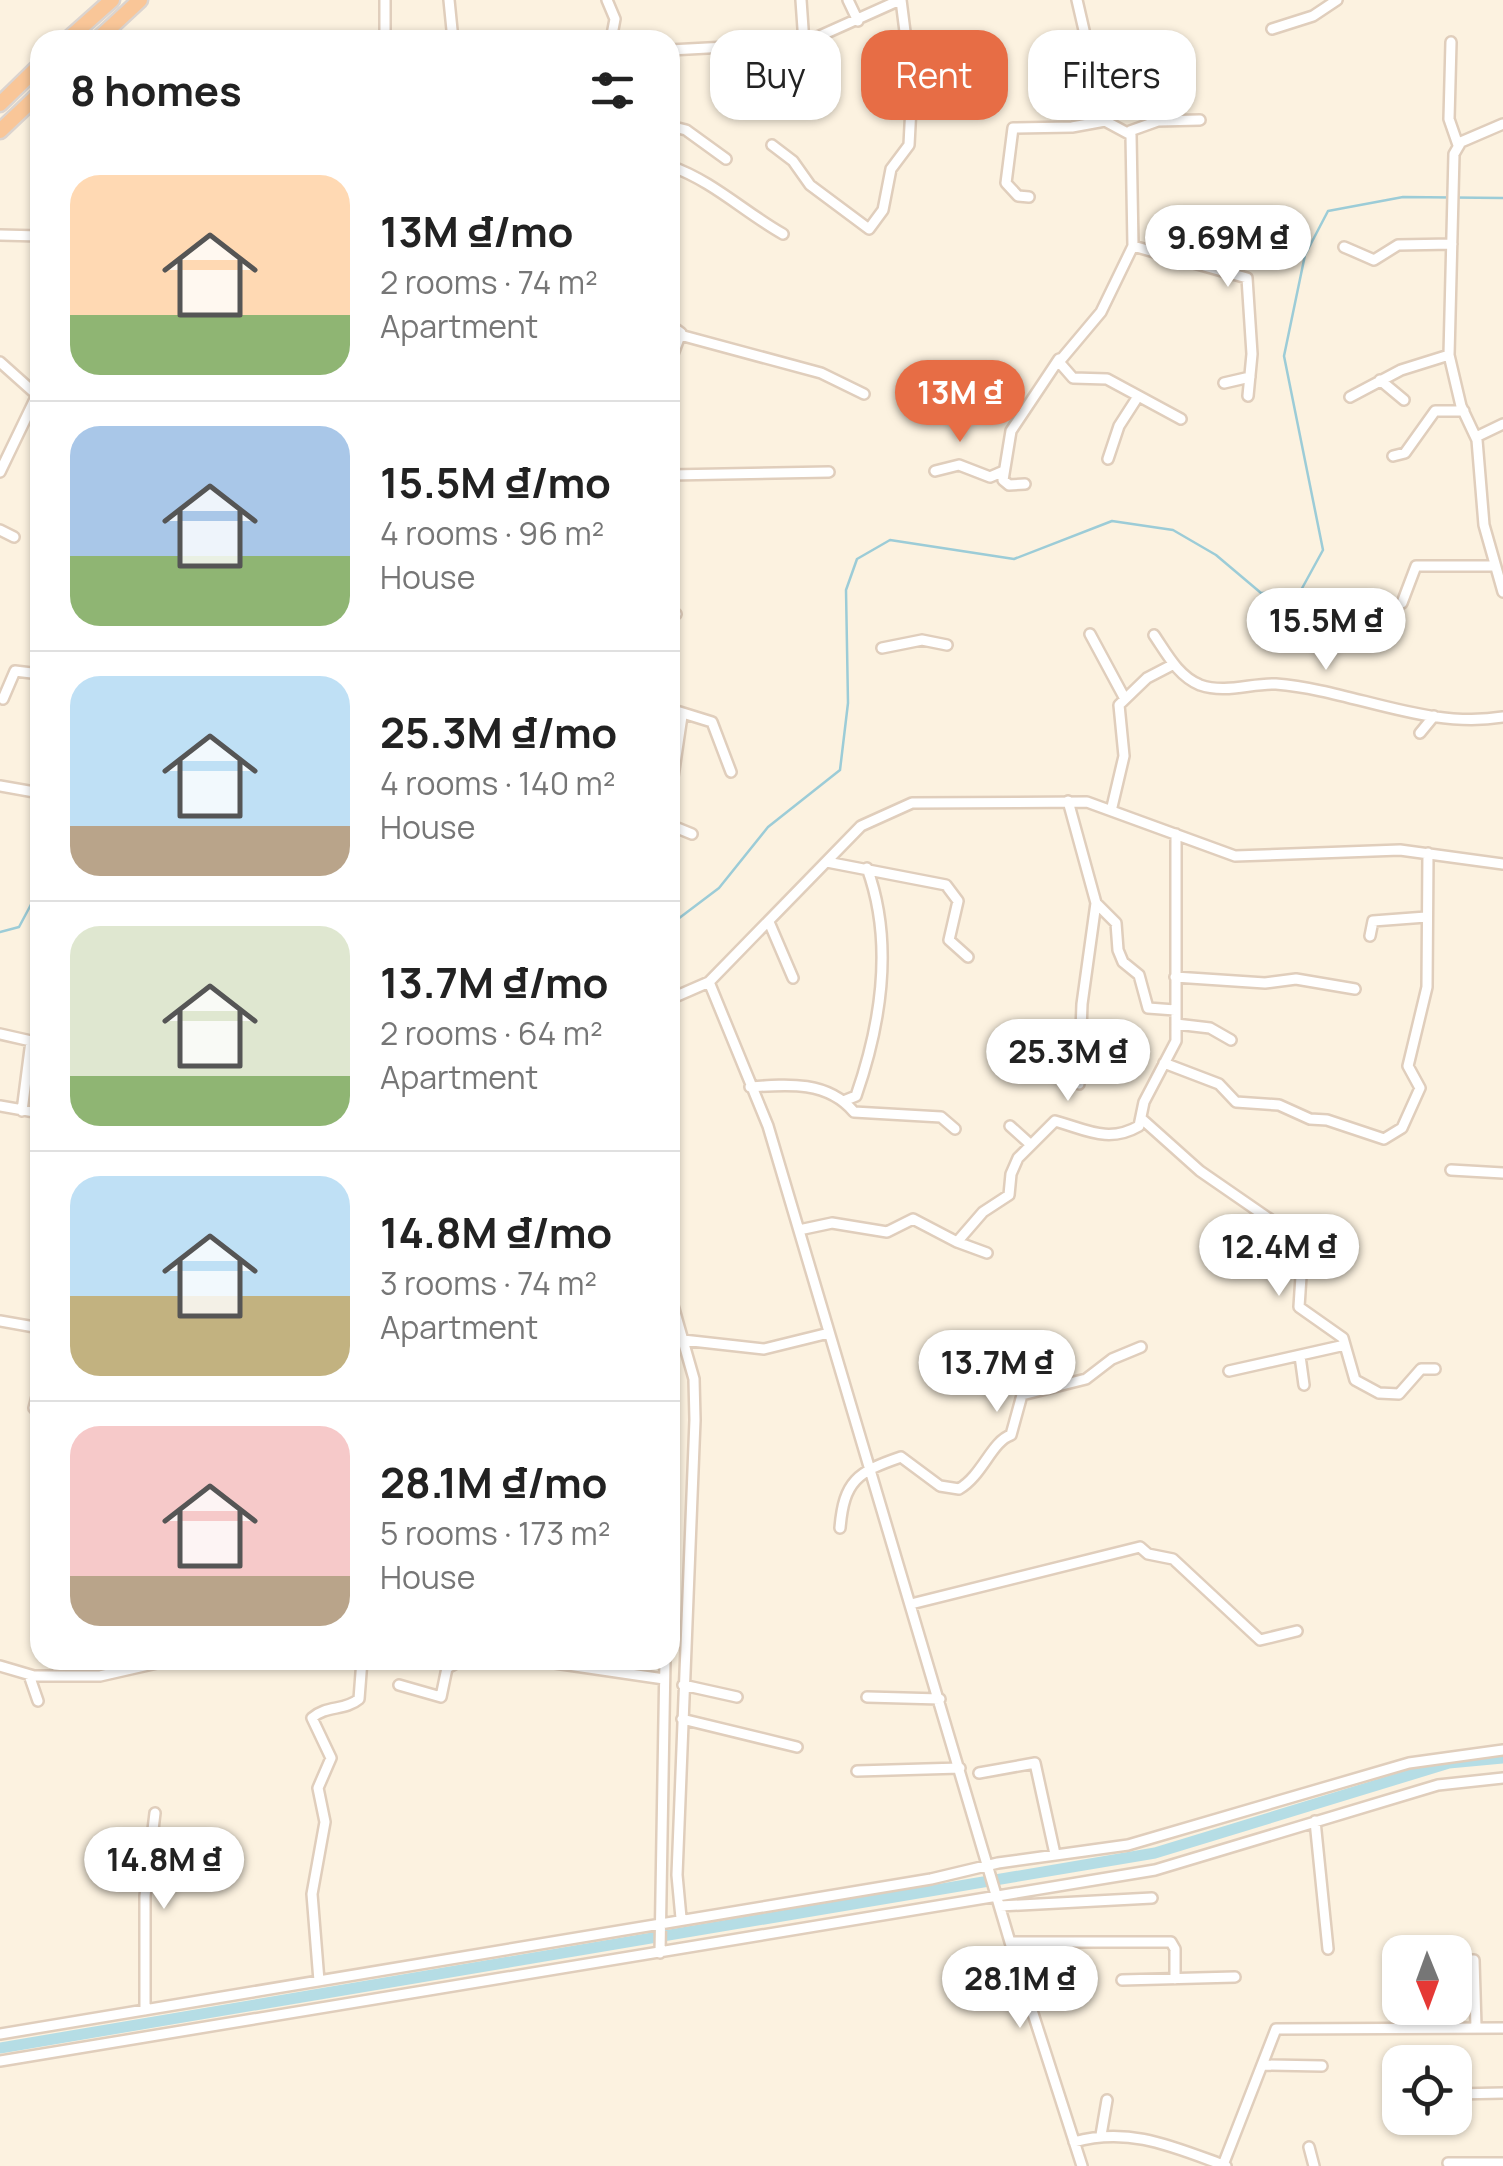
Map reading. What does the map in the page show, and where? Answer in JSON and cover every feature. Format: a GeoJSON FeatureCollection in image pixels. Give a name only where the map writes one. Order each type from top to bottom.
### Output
{"type":"FeatureCollection","features":[{"type":"Feature","properties":{"kind":"highway"},"geometry":{"type":"LineString","coordinates":[[78,30],[112,0]]}},
{"type":"Feature","properties":{"kind":"highway"},"geometry":{"type":"LineString","coordinates":[[108,30],[140,0]]}},
{"type":"Feature","properties":{"kind":"highway"},"geometry":{"type":"LineString","coordinates":[[0,104],[30,74]]}},
{"type":"Feature","properties":{"kind":"highway"},"geometry":{"type":"LineString","coordinates":[[0,131],[30,102]]}},
{"type":"Feature","properties":{"kind":"street"},"geometry":{"type":"LineString","coordinates":[[385,30],[386,0]]}},
{"type":"Feature","properties":{"kind":"street"},"geometry":{"type":"LineString","coordinates":[[448,0],[452,30]]}},
{"type":"Feature","properties":{"kind":"street"},"geometry":{"type":"LineString","coordinates":[[607,0],[614,19],[612,30]]}},
{"type":"Feature","properties":{"kind":"street"},"geometry":{"type":"LineString","coordinates":[[801,0],[803,30]]}},
{"type":"Feature","properties":{"kind":"street"},"geometry":{"type":"LineString","coordinates":[[848,0],[858,20]]}},
{"type":"Feature","properties":{"kind":"street"},"geometry":{"type":"LineString","coordinates":[[772,145],[793,161],[810,185],[869,229],[883,210],[890,169],[909,145],[912,86],[901,0],[836,30]]}},
{"type":"Feature","properties":{"kind":"street"},"geometry":{"type":"LineString","coordinates":[[1077,0],[1084,30]]}},
{"type":"Feature","properties":{"kind":"street"},"geometry":{"type":"LineString","coordinates":[[1272,28],[1313,16],[1336,0]]}},
{"type":"Feature","properties":{"kind":"street"},"geometry":{"type":"LineString","coordinates":[[1451,42],[1448,119],[1458,145],[1452,174],[1450,355],[1464,411],[1476,437],[1484,526],[1503,592]]}},
{"type":"Feature","properties":{"kind":"street"},"geometry":{"type":"LineString","coordinates":[[680,50],[710,48]]}},
{"type":"Feature","properties":{"kind":"street"},"geometry":{"type":"LineString","coordinates":[[1029,197],[1018,196],[1006,182],[1013,128],[1072,127],[1105,120],[1130,131],[1158,121],[1200,120]]}},
{"type":"Feature","properties":{"kind":"street"},"geometry":{"type":"LineString","coordinates":[[1458,145],[1503,124]]}},
{"type":"Feature","properties":{"kind":"street"},"geometry":{"type":"LineString","coordinates":[[680,128],[726,159]]}},
{"type":"Feature","properties":{"kind":"street"},"geometry":{"type":"LineString","coordinates":[[1025,484],[1009,485],[1004,471],[1011,430],[1059,359],[1101,312],[1133,246],[1130,131]]}},
{"type":"Feature","properties":{"kind":"street"},"geometry":{"type":"LineString","coordinates":[[680,170],[704,180],[782,234]]}},
{"type":"Feature","properties":{"kind":"street"},"geometry":{"type":"LineString","coordinates":[[0,235],[30,236]]}},
{"type":"Feature","properties":{"kind":"street"},"geometry":{"type":"LineString","coordinates":[[1344,247],[1374,260],[1394,246],[1452,244]]}},
{"type":"Feature","properties":{"kind":"street"},"geometry":{"type":"LineString","coordinates":[[1133,246],[1247,278],[1248,396]]}},
{"type":"Feature","properties":{"kind":"street"},"geometry":{"type":"LineString","coordinates":[[680,335],[821,373],[864,394]]}},
{"type":"Feature","properties":{"kind":"street"},"geometry":{"type":"LineString","coordinates":[[1350,397],[1380,380],[1450,355]]}},
{"type":"Feature","properties":{"kind":"street"},"geometry":{"type":"LineString","coordinates":[[1059,359],[1072,378],[1107,379],[1181,418]]}},
{"type":"Feature","properties":{"kind":"street"},"geometry":{"type":"LineString","coordinates":[[1,365],[30,389]]}},
{"type":"Feature","properties":{"kind":"street"},"geometry":{"type":"LineString","coordinates":[[1224,383],[1250,377]]}},
{"type":"Feature","properties":{"kind":"street"},"geometry":{"type":"LineString","coordinates":[[1380,380],[1404,400]]}},
{"type":"Feature","properties":{"kind":"street"},"geometry":{"type":"LineString","coordinates":[[1108,459],[1120,426],[1137,398]]}},
{"type":"Feature","properties":{"kind":"street"},"geometry":{"type":"LineString","coordinates":[[1393,456],[1405,453],[1435,411],[1464,411]]}},
{"type":"Feature","properties":{"kind":"street"},"geometry":{"type":"LineString","coordinates":[[0,472],[30,414]]}},
{"type":"Feature","properties":{"kind":"street"},"geometry":{"type":"LineString","coordinates":[[1476,437],[1503,424]]}},
{"type":"Feature","properties":{"kind":"street"},"geometry":{"type":"LineString","coordinates":[[935,471],[959,465],[990,476],[1004,471]]}},
{"type":"Feature","properties":{"kind":"street"},"geometry":{"type":"LineString","coordinates":[[680,475],[830,472]]}},
{"type":"Feature","properties":{"kind":"street"},"geometry":{"type":"LineString","coordinates":[[0,530],[14,537]]}},
{"type":"Feature","properties":{"kind":"street"},"geometry":{"type":"LineString","coordinates":[[1402,603],[1416,566],[1496,566]]}},
{"type":"Feature","properties":{"kind":"street"},"geometry":{"type":"LineString","coordinates":[[1090,634],[1124,699]]}},
{"type":"Feature","properties":{"kind":"street"},"geometry":{"type":"LineString","coordinates":[[1154,636],[1174,664],[1195,682],[1214,688],[1283,685],[1434,716],[1482,721],[1503,717]]}},
{"type":"Feature","properties":{"kind":"street"},"geometry":{"type":"LineString","coordinates":[[882,648],[922,640],[947,645]]}},
{"type":"Feature","properties":{"kind":"street"},"geometry":{"type":"LineString","coordinates":[[1112,808],[1123,768],[1119,710],[1124,699],[1174,664]]}},
{"type":"Feature","properties":{"kind":"street"},"geometry":{"type":"LineString","coordinates":[[3,699],[15,672],[30,673]]}},
{"type":"Feature","properties":{"kind":"street"},"geometry":{"type":"LineString","coordinates":[[680,730],[682,716],[712,722],[731,772]]}},
{"type":"Feature","properties":{"kind":"street"},"geometry":{"type":"LineString","coordinates":[[1420,733],[1434,716]]}},
{"type":"Feature","properties":{"kind":"street"},"geometry":{"type":"LineString","coordinates":[[0,786],[30,792]]}},
{"type":"Feature","properties":{"kind":"street"},"geometry":{"type":"LineString","coordinates":[[1068,801],[1096,903],[1082,1004],[1079,1084]]}},
{"type":"Feature","properties":{"kind":"street"},"geometry":{"type":"LineString","coordinates":[[680,994],[708,982],[869,821],[912,803],[1068,801],[1112,808],[1216,852],[1245,857],[1386,850],[1503,864]]}},
{"type":"Feature","properties":{"kind":"street"},"geometry":{"type":"LineString","coordinates":[[680,829],[692,834]]}},
{"type":"Feature","properties":{"kind":"street"},"geometry":{"type":"LineString","coordinates":[[1176,834],[1176,1041],[1144,1102],[1144,1120],[1200,1171],[1271,1220],[1290,1239],[1302,1261],[1299,1307],[1338,1331],[1354,1380],[1386,1395],[1406,1389],[1421,1369],[1436,1369]]}},
{"type":"Feature","properties":{"kind":"street"},"geometry":{"type":"LineString","coordinates":[[1164,1064],[1219,1084],[1236,1102],[1279,1105],[1310,1120],[1327,1120],[1362,1134],[1390,1138],[1402,1128],[1419,1092],[1408,1066],[1428,987],[1428,853]]}},
{"type":"Feature","properties":{"kind":"street"},"geometry":{"type":"LineString","coordinates":[[827,862],[923,877],[951,889],[958,900],[948,940],[968,957]]}},
{"type":"Feature","properties":{"kind":"street"},"geometry":{"type":"LineString","coordinates":[[750,1087],[793,1084],[846,1100],[856,1096],[877,1039],[882,916],[868,868]]}},
{"type":"Feature","properties":{"kind":"street"},"geometry":{"type":"LineString","coordinates":[[1096,903],[1116,924],[1118,950],[1123,962],[1139,975],[1148,1008],[1176,1010]]}},
{"type":"Feature","properties":{"kind":"street"},"geometry":{"type":"LineString","coordinates":[[1370,936],[1373,921],[1426,917]]}},
{"type":"Feature","properties":{"kind":"street"},"geometry":{"type":"LineString","coordinates":[[769,922],[793,978]]}},
{"type":"Feature","properties":{"kind":"street"},"geometry":{"type":"LineString","coordinates":[[1175,977],[1265,983],[1296,980],[1354,989]]}},
{"type":"Feature","properties":{"kind":"street"},"geometry":{"type":"LineString","coordinates":[[708,982],[768,1126],[1010,1942],[1082,2166]]}},
{"type":"Feature","properties":{"kind":"street"},"geometry":{"type":"LineString","coordinates":[[1176,1024],[1210,1028],[1231,1040]]}},
{"type":"Feature","properties":{"kind":"street"},"geometry":{"type":"LineString","coordinates":[[0,1034],[30,1041]]}},
{"type":"Feature","properties":{"kind":"street"},"geometry":{"type":"LineString","coordinates":[[22,1111],[30,1049]]}},
{"type":"Feature","properties":{"kind":"street"},"geometry":{"type":"LineString","coordinates":[[846,1100],[854,1112],[941,1117],[948,1127],[956,1129]]}},
{"type":"Feature","properties":{"kind":"street"},"geometry":{"type":"LineString","coordinates":[[0,1106],[30,1112]]}},
{"type":"Feature","properties":{"kind":"street"},"geometry":{"type":"LineString","coordinates":[[958,1242],[982,1212],[1009,1195],[1012,1169],[1054,1121],[1087,1134],[1124,1135],[1144,1120]]}},
{"type":"Feature","properties":{"kind":"street"},"geometry":{"type":"LineString","coordinates":[[1010,1126],[1030,1144]]}},
{"type":"Feature","properties":{"kind":"street"},"geometry":{"type":"LineString","coordinates":[[1451,1170],[1503,1174]]}},
{"type":"Feature","properties":{"kind":"street"},"geometry":{"type":"LineString","coordinates":[[799,1230],[832,1223],[887,1232],[914,1219],[987,1252]]}},
{"type":"Feature","properties":{"kind":"street"},"geometry":{"type":"LineString","coordinates":[[0,1321],[30,1326]]}},
{"type":"Feature","properties":{"kind":"street"},"geometry":{"type":"LineString","coordinates":[[680,1330],[692,1372],[695,1420],[676,1875],[681,1918]]}},
{"type":"Feature","properties":{"kind":"street"},"geometry":{"type":"LineString","coordinates":[[683,1340],[764,1350],[830,1333]]}},
{"type":"Feature","properties":{"kind":"street"},"geometry":{"type":"LineString","coordinates":[[1228,1371],[1345,1345]]}},
{"type":"Feature","properties":{"kind":"street"},"geometry":{"type":"LineString","coordinates":[[840,1528],[847,1486],[871,1470],[902,1458],[940,1486],[959,1489],[982,1471],[1002,1438],[1011,1435],[1022,1395],[1086,1379],[1112,1359],[1141,1346]]}},
{"type":"Feature","properties":{"kind":"street"},"geometry":{"type":"LineString","coordinates":[[1300,1356],[1304,1385]]}},
{"type":"Feature","properties":{"kind":"street"},"geometry":{"type":"LineString","coordinates":[[680,1374],[692,1372]]}},
{"type":"Feature","properties":{"kind":"street"},"geometry":{"type":"LineString","coordinates":[[911,1604],[1140,1547],[1148,1554],[1172,1559],[1260,1640],[1297,1631]]}},
{"type":"Feature","properties":{"kind":"street"},"geometry":{"type":"LineString","coordinates":[[0,1666],[29,1675],[100,1676],[128,1670]]}},
{"type":"Feature","properties":{"kind":"street"},"geometry":{"type":"LineString","coordinates":[[319,1981],[312,1883],[325,1822],[318,1788],[332,1758],[312,1718],[359,1699],[361,1670]]}},
{"type":"Feature","properties":{"kind":"street"},"geometry":{"type":"LineString","coordinates":[[398,1685],[441,1697],[447,1670]]}},
{"type":"Feature","properties":{"kind":"street"},"geometry":{"type":"LineString","coordinates":[[602,1670],[664,1679]]}},
{"type":"Feature","properties":{"kind":"street"},"geometry":{"type":"LineString","coordinates":[[660,1947],[664,1670]]}},
{"type":"Feature","properties":{"kind":"street"},"geometry":{"type":"LineString","coordinates":[[29,1675],[38,1701]]}},
{"type":"Feature","properties":{"kind":"street"},"geometry":{"type":"LineString","coordinates":[[683,1684],[737,1697]]}},
{"type":"Feature","properties":{"kind":"street"},"geometry":{"type":"LineString","coordinates":[[867,1696],[940,1699]]}},
{"type":"Feature","properties":{"kind":"street"},"geometry":{"type":"LineString","coordinates":[[682,1719],[797,1747]]}},
{"type":"Feature","properties":{"kind":"street"},"geometry":{"type":"LineString","coordinates":[[0,2034],[1161,1837],[1424,1760],[1503,1750]]}},
{"type":"Feature","properties":{"kind":"street"},"geometry":{"type":"LineString","coordinates":[[979,1773],[1035,1762],[1055,1854]]}},
{"type":"Feature","properties":{"kind":"street"},"geometry":{"type":"LineString","coordinates":[[856,1771],[960,1768]]}},
{"type":"Feature","properties":{"kind":"street"},"geometry":{"type":"LineString","coordinates":[[0,2060],[660,1947],[1155,1870],[1455,1781],[1503,1778]]}},
{"type":"Feature","properties":{"kind":"street"},"geometry":{"type":"LineString","coordinates":[[145,2010],[145,1896],[155,1813]]}},
{"type":"Feature","properties":{"kind":"street"},"geometry":{"type":"LineString","coordinates":[[1315,1821],[1328,1949]]}},
{"type":"Feature","properties":{"kind":"street"},"geometry":{"type":"LineString","coordinates":[[998,1896],[1152,1898]]}},
{"type":"Feature","properties":{"kind":"street"},"geometry":{"type":"LineString","coordinates":[[1010,1942],[1171,1942],[1175,1950],[1175,1979]]}},
{"type":"Feature","properties":{"kind":"street"},"geometry":{"type":"LineString","coordinates":[[1472,1960],[1476,2027]]}},
{"type":"Feature","properties":{"kind":"street"},"geometry":{"type":"LineString","coordinates":[[1122,1980],[1235,1977]]}},
{"type":"Feature","properties":{"kind":"street"},"geometry":{"type":"LineString","coordinates":[[1074,2142],[1100,2134],[1172,2145],[1225,2166],[1276,2029],[1503,2028]]}},
{"type":"Feature","properties":{"kind":"street"},"geometry":{"type":"LineString","coordinates":[[1264,2064],[1322,2066]]}},
{"type":"Feature","properties":{"kind":"street"},"geometry":{"type":"LineString","coordinates":[[1472,2094],[1503,2094]]}},
{"type":"Feature","properties":{"kind":"street"},"geometry":{"type":"LineString","coordinates":[[1100,2134],[1106,2100]]}},
{"type":"Feature","properties":{"kind":"street"},"geometry":{"type":"LineString","coordinates":[[1309,2146],[1314,2166]]}},
{"type":"Feature","properties":{"kind":"street"},"geometry":{"type":"LineString","coordinates":[[1448,2163],[1503,2163]]}},
{"type":"Feature","properties":{"kind":"waterway"},"geometry":{"type":"LineString","coordinates":[[680,917],[719,888],[768,827],[840,770],[848,703],[846,590],[857,559],[890,540],[1014,559],[1112,521],[1173,530],[1216,555],[1261,593],[1300,592],[1323,550],[1284,356],[1305,255],[1328,211],[1403,197],[1503,198]]}},
{"type":"Feature","properties":{"kind":"waterway"},"geometry":{"type":"LineString","coordinates":[[0,932],[19,927],[30,906]]}},
{"type":"Feature","properties":{"kind":"waterway"},"geometry":{"type":"LineString","coordinates":[[0,2048],[1155,1853],[1449,1763],[1503,1758]]}}]}
